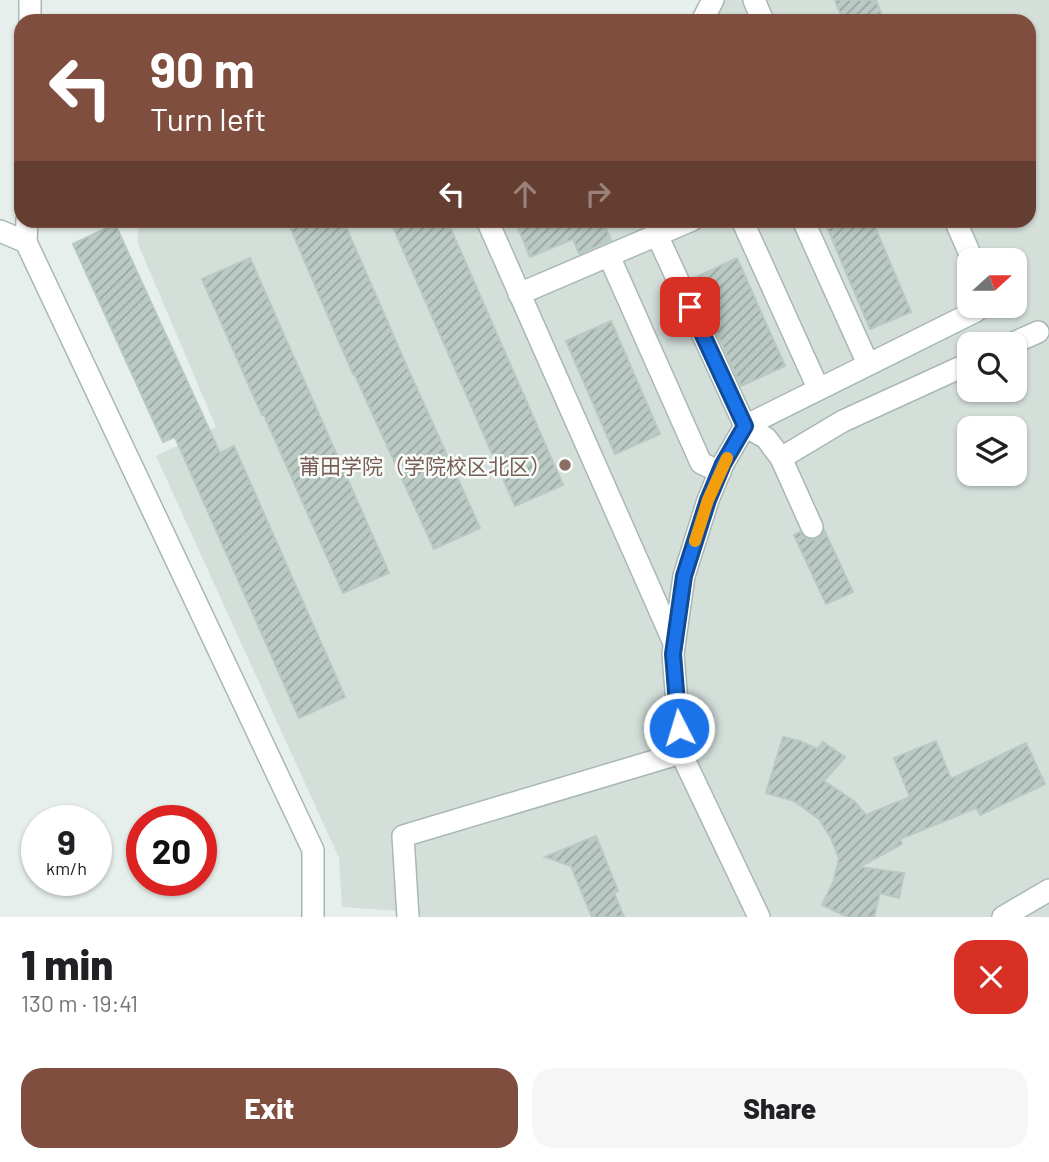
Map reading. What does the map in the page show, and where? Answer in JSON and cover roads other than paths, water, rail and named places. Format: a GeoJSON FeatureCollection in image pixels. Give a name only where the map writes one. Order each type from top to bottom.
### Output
{"type":"FeatureCollection","features":[{"type":"Feature","properties":{"kind":"street"},"geometry":{"type":"LineString","coordinates":[[27,228],[26,242],[313,850],[313,917]]}},
{"type":"Feature","properties":{"kind":"street"},"geometry":{"type":"LineString","coordinates":[[490,228],[674,643]]}},
{"type":"Feature","properties":{"kind":"street"},"geometry":{"type":"LineString","coordinates":[[519,294],[673,228]]}},
{"type":"Feature","properties":{"kind":"street"},"geometry":{"type":"LineString","coordinates":[[746,228],[818,388]]}},
{"type":"Feature","properties":{"kind":"street"},"geometry":{"type":"LineString","coordinates":[[807,228],[868,364]]}},
{"type":"Feature","properties":{"kind":"street"},"geometry":{"type":"LineString","coordinates":[[958,228],[967,248]]}},
{"type":"Feature","properties":{"kind":"street"},"geometry":{"type":"LineString","coordinates":[[0,231],[26,242]]}},
{"type":"Feature","properties":{"kind":"street"},"geometry":{"type":"LineString","coordinates":[[657,235],[745,426],[766,438],[781,458],[812,527]]}},
{"type":"Feature","properties":{"kind":"street"},"geometry":{"type":"LineString","coordinates":[[609,256],[701,463],[720,472]]}},
{"type":"Feature","properties":{"kind":"street"},"geometry":{"type":"LineString","coordinates":[[759,917],[681,753],[674,643],[684,576],[708,500],[745,426],[962,318]]}},
{"type":"Feature","properties":{"kind":"street"},"geometry":{"type":"LineString","coordinates":[[1027,337],[1038,332]]}},
{"type":"Feature","properties":{"kind":"street"},"geometry":{"type":"LineString","coordinates":[[781,458],[843,421],[957,369]]}},
{"type":"Feature","properties":{"kind":"street"},"geometry":{"type":"LineString","coordinates":[[408,917],[403,836],[681,753]]}},
{"type":"Feature","properties":{"kind":"street"},"geometry":{"type":"LineString","coordinates":[[1003,917],[1049,890]]}},
{"type":"Feature","properties":{"kind":"place","name":"莆田学院（学院校区北区）"},"geometry":{"type":"Point","coordinates":[565,465]}}]}
